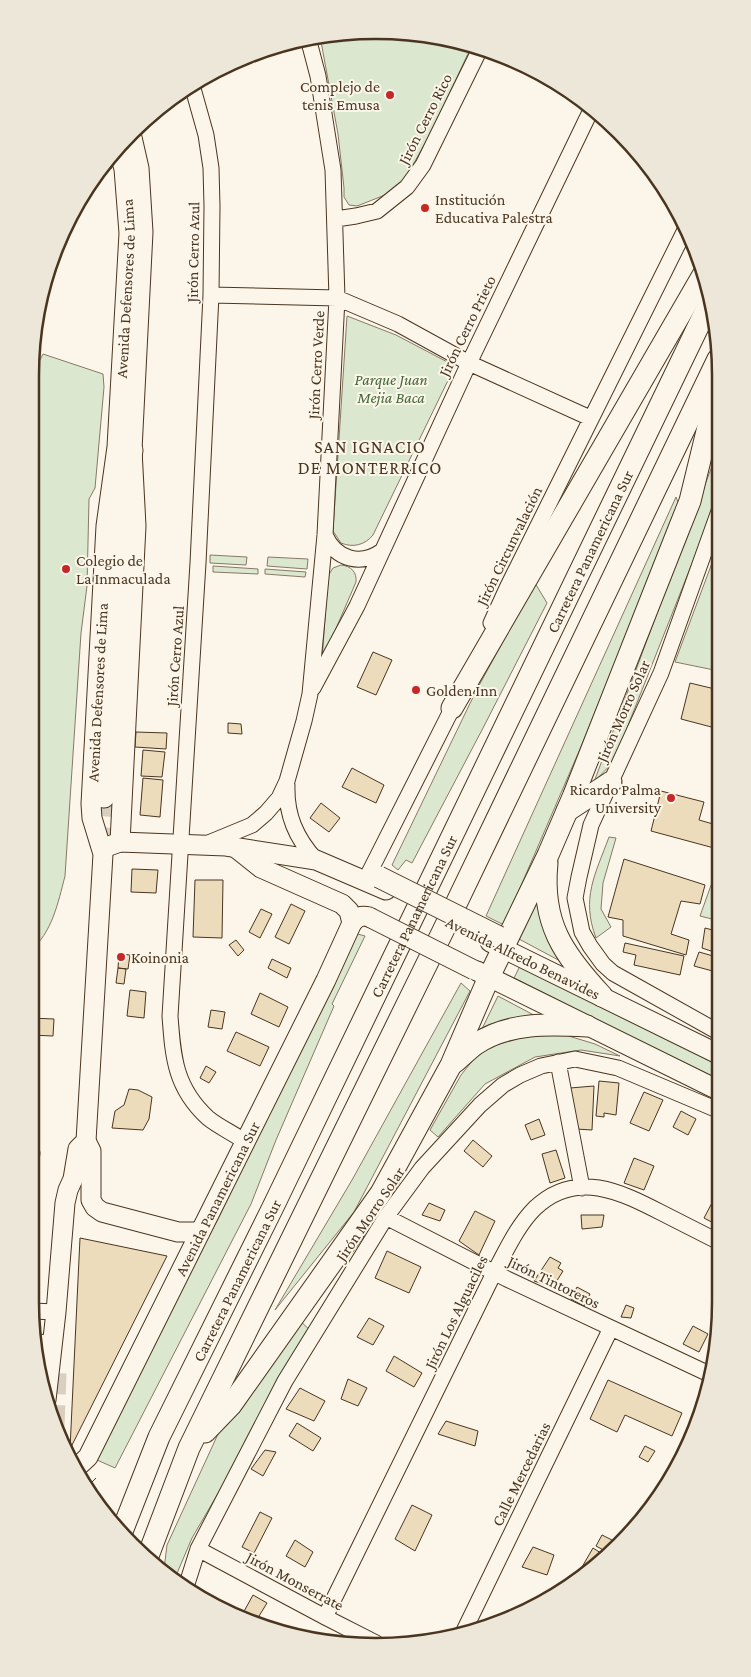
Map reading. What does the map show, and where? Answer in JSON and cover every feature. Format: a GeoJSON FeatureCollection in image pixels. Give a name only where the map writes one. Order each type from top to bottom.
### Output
{"type":"FeatureCollection","features":[{"type":"Feature","properties":{"kind":"highway"},"geometry":{"type":"LineString","coordinates":[[452,708],[699,282]]}},
{"type":"Feature","properties":{"kind":"highway","name":"Carretera Panamericana Sur"},"geometry":{"type":"LineString","coordinates":[[125,1527],[159,1437],[277,1198],[706,310]]}},
{"type":"Feature","properties":{"kind":"highway","name":"Carretera Panamericana Sur"},"geometry":{"type":"LineString","coordinates":[[151,1552],[189,1448],[448,922],[712,372]]}},
{"type":"Feature","properties":{"kind":"highway"},"geometry":{"type":"LineString","coordinates":[[189,1448],[231,1404],[381,1193],[451,1065],[482,974],[548,855],[567,811],[690,500],[712,410]]}},
{"type":"Feature","properties":{"kind":"highway"},"geometry":{"type":"LineString","coordinates":[[104,797],[122,524],[132,450]]}},
{"type":"Feature","properties":{"kind":"highway"},"geometry":{"type":"LineString","coordinates":[[567,811],[611,782]]}},
{"type":"Feature","properties":{"kind":"highway"},"geometry":{"type":"LineString","coordinates":[[548,855],[546,881],[552,927],[577,969],[602,996]]}},
{"type":"Feature","properties":{"kind":"highway"},"geometry":{"type":"LineString","coordinates":[[371,880],[500,942]]}},
{"type":"Feature","properties":{"kind":"highway"},"geometry":{"type":"LineString","coordinates":[[451,1065],[476,1044],[502,1031],[529,1026],[588,1026]]}},
{"type":"Feature","properties":{"kind":"main road","name":"Avenida Defensores de Lima"},"geometry":{"type":"LineString","coordinates":[[120,842],[136,526],[132,450],[143,232],[138,168],[133,142]]}},
{"type":"Feature","properties":{"kind":"main road","name":"Avenida Defensores de Lima"},"geometry":{"type":"LineString","coordinates":[[45,1366],[44,1342],[56,1312],[65,1203],[73,1179],[78,1149],[86,1141],[103,854],[92,818],[91,804],[106,526],[117,447],[129,233],[124,169],[120,155]]}},
{"type":"Feature","properties":{"kind":"main road"},"geometry":{"type":"LineString","coordinates":[[103,854],[110,844],[120,842],[236,848],[316,860],[371,880]]}},
{"type":"Feature","properties":{"kind":"main road"},"geometry":{"type":"LineString","coordinates":[[236,848],[261,868],[342,904],[361,920]]}},
{"type":"Feature","properties":{"kind":"main road"},"geometry":{"type":"LineString","coordinates":[[313,891],[331,882],[371,880]]}},
{"type":"Feature","properties":{"kind":"main road","name":"Avenida Panamericana Sur"},"geometry":{"type":"LineString","coordinates":[[81,1464],[88,1457],[326,980],[361,920]]}},
{"type":"Feature","properties":{"kind":"main road","name":"Avenida Alfredo Benavides"},"geometry":{"type":"LineString","coordinates":[[361,920],[482,974],[712,1087]]}},
{"type":"Feature","properties":{"kind":"main road","name":"Avenida Alfredo Benavides"},"geometry":{"type":"LineString","coordinates":[[500,942],[712,1051]]}},
{"type":"Feature","properties":{"kind":"main road"},"geometry":{"type":"LineString","coordinates":[[86,1141],[91,1151],[92,1200],[95,1207],[102,1212],[178,1232],[200,1232]]}},
{"type":"Feature","properties":{"kind":"street","name":"Jirón Cerro Verde"},"geometry":{"type":"LineString","coordinates":[[202,845],[252,825],[279,798],[287,781],[310,694],[326,535],[337,298],[333,170],[318,76],[310,45]]}},
{"type":"Feature","properties":{"kind":"street","name":"Jirón Cerro Rico"},"geometry":{"type":"LineString","coordinates":[[336,219],[377,210],[394,199],[407,187],[423,165],[477,55]]}},
{"type":"Feature","properties":{"kind":"street","name":"Jirón Cerro Azul"},"geometry":{"type":"LineString","coordinates":[[194,92],[206,135],[211,168],[211,295],[198,563],[170,996],[171,1035],[177,1073],[191,1098],[209,1119],[244,1141]]}},
{"type":"Feature","properties":{"kind":"street","name":"Jirón Cerro Prieto"},"geometry":{"type":"LineString","coordinates":[[310,694],[357,606],[469,363],[589,114]]}},
{"type":"Feature","properties":{"kind":"street","name":"Jirón Circunvalación"},"geometry":{"type":"LineString","coordinates":[[371,880],[507,588],[682,236]]}},
{"type":"Feature","properties":{"kind":"street"},"geometry":{"type":"LineString","coordinates":[[211,295],[337,298],[398,324],[469,363],[590,418]]}},
{"type":"Feature","properties":{"kind":"street","name":"Jirón Morro Solar"},"geometry":{"type":"LineString","coordinates":[[712,528],[660,673],[592,825],[575,898],[582,932],[590,946],[613,973],[712,1029]]}},
{"type":"Feature","properties":{"kind":"street"},"geometry":{"type":"LineString","coordinates":[[326,535],[333,549],[346,558],[353,560],[369,559],[382,551]]}},
{"type":"Feature","properties":{"kind":"street","name":"Jirón Cerro Verde"},"geometry":{"type":"LineString","coordinates":[[287,781],[286,799],[289,816],[295,832],[304,847],[316,860]]}},
{"type":"Feature","properties":{"kind":"street","name":"Jirón Morro Solar"},"geometry":{"type":"LineString","coordinates":[[188,1581],[198,1548],[285,1381],[386,1218],[422,1168],[480,1105],[503,1085],[520,1075],[541,1066],[575,1059],[618,1068],[712,1108]]}},
{"type":"Feature","properties":{"kind":"street"},"geometry":{"type":"LineString","coordinates":[[558,1062],[582,1188]]}},
{"type":"Feature","properties":{"kind":"street","name":"Jirón Los Alguaciles"},"geometry":{"type":"LineString","coordinates":[[325,1617],[494,1273],[518,1230],[535,1208],[552,1196],[569,1188],[604,1188],[626,1195],[712,1238]]}},
{"type":"Feature","properties":{"kind":"street","name":"Jirón Tintoreros"},"geometry":{"type":"LineString","coordinates":[[386,1218],[494,1273],[705,1372]]}},
{"type":"Feature","properties":{"kind":"street"},"geometry":{"type":"LineString","coordinates":[[39,1311],[56,1312]]}},
{"type":"Feature","properties":{"kind":"street","name":"Calle Mercedarias"},"geometry":{"type":"LineString","coordinates":[[466,1626],[611,1328]]}},
{"type":"Feature","properties":{"kind":"street","name":"Jirón Monserrate"},"geometry":{"type":"LineString","coordinates":[[198,1548],[366,1638]]}},
{"type":"Feature","properties":{"kind":"green space","name":"Complejo de tenis Emusa"},"geometry":{"type":"Polygon","coordinates":[[[353,39],[398,39],[441,45],[469,52],[432,131],[405,179],[385,195],[357,206],[349,205],[344,197],[338,134],[321,43],[353,39]]]}},
{"type":"Feature","properties":{"kind":"green space","name":"Parque Juan Mejia Baca"},"geometry":{"type":"Polygon","coordinates":[[[347,316],[396,335],[455,366],[373,535],[363,543],[354,545],[341,543],[333,531],[347,316]]]}},
{"type":"Feature","properties":{"kind":"green space"},"geometry":{"type":"Polygon","coordinates":[[[43,354],[103,374],[104,387],[95,488],[89,499],[87,586],[81,633],[65,876],[57,907],[39,942],[39,376],[39,362],[43,354]]]}},
{"type":"Feature","properties":{"kind":"green space"},"geometry":{"type":"Polygon","coordinates":[[[712,466],[712,513],[614,761],[594,782],[712,466]]]}},
{"type":"Feature","properties":{"kind":"green space"},"geometry":{"type":"Polygon","coordinates":[[[676,497],[679,505],[580,749],[504,925],[486,916],[676,497]]]}},
{"type":"Feature","properties":{"kind":"green space"},"geometry":{"type":"Polygon","coordinates":[[[210,555],[247,557],[246,565],[210,563],[210,555]]]}},
{"type":"Feature","properties":{"kind":"green space"},"geometry":{"type":"Polygon","coordinates":[[[268,557],[308,559],[307,569],[267,566],[268,557]]]}},
{"type":"Feature","properties":{"kind":"green space"},"geometry":{"type":"Polygon","coordinates":[[[712,563],[712,670],[675,662],[712,563]]]}},
{"type":"Feature","properties":{"kind":"green space"},"geometry":{"type":"Polygon","coordinates":[[[341,565],[353,570],[356,582],[322,661],[328,576],[333,568],[341,565]]]}},
{"type":"Feature","properties":{"kind":"green space"},"geometry":{"type":"Polygon","coordinates":[[[213,566],[258,569],[258,574],[213,572],[213,566]]]}},
{"type":"Feature","properties":{"kind":"green space"},"geometry":{"type":"Polygon","coordinates":[[[265,569],[306,572],[305,577],[265,574],[265,569]]]}},
{"type":"Feature","properties":{"kind":"green space"},"geometry":{"type":"Polygon","coordinates":[[[535,583],[547,603],[412,863],[406,860],[398,870],[392,865],[476,691],[535,583]]]}},
{"type":"Feature","properties":{"kind":"green space"},"geometry":{"type":"Polygon","coordinates":[[[609,837],[616,838],[603,883],[601,909],[611,927],[596,938],[590,911],[590,898],[595,875],[609,837]]]}},
{"type":"Feature","properties":{"kind":"green space"},"geometry":{"type":"Polygon","coordinates":[[[712,883],[712,919],[700,916],[712,883]]]}},
{"type":"Feature","properties":{"kind":"green space"},"geometry":{"type":"Polygon","coordinates":[[[540,894],[562,962],[519,939],[540,894]]]}},
{"type":"Feature","properties":{"kind":"green space"},"geometry":{"type":"Polygon","coordinates":[[[354,933],[365,936],[332,1004],[334,1006],[276,1140],[251,1204],[115,1468],[97,1460],[134,1377],[219,1217],[354,933]]]}},
{"type":"Feature","properties":{"kind":"green space"},"geometry":{"type":"Polygon","coordinates":[[[520,966],[712,1060],[712,1077],[514,978],[520,966]]]}},
{"type":"Feature","properties":{"kind":"green space"},"geometry":{"type":"Polygon","coordinates":[[[461,983],[470,991],[354,1212],[275,1310],[352,1180],[461,983]]]}},
{"type":"Feature","properties":{"kind":"green space"},"geometry":{"type":"Polygon","coordinates":[[[498,996],[545,1021],[479,1035],[498,996]]]}},
{"type":"Feature","properties":{"kind":"green space"},"geometry":{"type":"Polygon","coordinates":[[[562,1034],[595,1044],[620,1056],[581,1050],[535,1057],[485,1084],[438,1137],[430,1130],[461,1075],[481,1050],[522,1037],[562,1034]]]}},
{"type":"Feature","properties":{"kind":"green space"},"geometry":{"type":"Polygon","coordinates":[[[298,1319],[312,1332],[192,1538],[177,1574],[165,1565],[167,1545],[224,1421],[298,1319]]]}},
{"type":"Feature","properties":{"kind":"building"},"geometry":{"type":"Polygon","coordinates":[[[373,652],[392,660],[376,695],[357,687],[373,652]]]}},
{"type":"Feature","properties":{"kind":"building"},"geometry":{"type":"Polygon","coordinates":[[[690,683],[712,688],[712,727],[681,719],[690,683]]]}},
{"type":"Feature","properties":{"kind":"building"},"geometry":{"type":"Polygon","coordinates":[[[228,723],[241,724],[242,734],[228,733],[228,723]]]}},
{"type":"Feature","properties":{"kind":"building"},"geometry":{"type":"Polygon","coordinates":[[[136,732],[167,733],[166,749],[135,747],[136,732]]]}},
{"type":"Feature","properties":{"kind":"building"},"geometry":{"type":"Polygon","coordinates":[[[143,750],[165,752],[162,777],[141,776],[143,750]]]}},
{"type":"Feature","properties":{"kind":"building"},"geometry":{"type":"Polygon","coordinates":[[[352,768],[384,785],[376,803],[342,787],[352,768]]]}},
{"type":"Feature","properties":{"kind":"building"},"geometry":{"type":"Polygon","coordinates":[[[143,778],[163,780],[160,817],[140,815],[143,778]]]}},
{"type":"Feature","properties":{"kind":"building"},"geometry":{"type":"Polygon","coordinates":[[[661,791],[704,802],[699,820],[712,824],[712,847],[651,831],[661,791]]]}},
{"type":"Feature","properties":{"kind":"building"},"geometry":{"type":"Polygon","coordinates":[[[321,803],[340,818],[329,832],[310,818],[321,803]]]}},
{"type":"Feature","properties":{"kind":"building"},"geometry":{"type":"Polygon","coordinates":[[[624,859],[705,885],[700,904],[681,901],[671,934],[689,940],[686,955],[623,936],[623,920],[608,917],[624,859]]]}},
{"type":"Feature","properties":{"kind":"building"},"geometry":{"type":"Polygon","coordinates":[[[132,869],[158,870],[156,893],[131,892],[132,869]]]}},
{"type":"Feature","properties":{"kind":"building"},"geometry":{"type":"Polygon","coordinates":[[[195,880],[223,880],[222,938],[193,937],[195,880]]]}},
{"type":"Feature","properties":{"kind":"building"},"geometry":{"type":"Polygon","coordinates":[[[291,904],[305,911],[289,944],[275,937],[291,904]]]}},
{"type":"Feature","properties":{"kind":"building"},"geometry":{"type":"Polygon","coordinates":[[[261,909],[272,914],[260,938],[249,932],[261,909]]]}},
{"type":"Feature","properties":{"kind":"building"},"geometry":{"type":"Polygon","coordinates":[[[705,928],[712,930],[712,951],[702,948],[705,928]]]}},
{"type":"Feature","properties":{"kind":"building"},"geometry":{"type":"Polygon","coordinates":[[[236,940],[244,950],[238,956],[229,945],[236,940]]]}},
{"type":"Feature","properties":{"kind":"building"},"geometry":{"type":"Polygon","coordinates":[[[625,943],[684,956],[680,975],[634,965],[636,955],[623,952],[625,943]]]}},
{"type":"Feature","properties":{"kind":"building"},"geometry":{"type":"Polygon","coordinates":[[[699,952],[712,956],[712,971],[694,966],[699,952]]]}},
{"type":"Feature","properties":{"kind":"building"},"geometry":{"type":"Polygon","coordinates":[[[119,954],[130,955],[128,969],[118,968],[119,954]]]}},
{"type":"Feature","properties":{"kind":"building"},"geometry":{"type":"Polygon","coordinates":[[[272,959],[291,968],[287,978],[268,968],[272,959]]]}},
{"type":"Feature","properties":{"kind":"building"},"geometry":{"type":"Polygon","coordinates":[[[118,968],[126,969],[124,984],[116,983],[118,968]]]}},
{"type":"Feature","properties":{"kind":"building"},"geometry":{"type":"Polygon","coordinates":[[[130,990],[146,992],[144,1018],[127,1016],[130,990]]]}},
{"type":"Feature","properties":{"kind":"building"},"geometry":{"type":"Polygon","coordinates":[[[260,993],[288,1007],[279,1027],[251,1014],[260,993]]]}},
{"type":"Feature","properties":{"kind":"building"},"geometry":{"type":"Polygon","coordinates":[[[211,1010],[225,1012],[222,1029],[208,1027],[211,1010]]]}},
{"type":"Feature","properties":{"kind":"building"},"geometry":{"type":"Polygon","coordinates":[[[39,1018],[54,1019],[53,1036],[39,1035],[39,1018]]]}},
{"type":"Feature","properties":{"kind":"building"},"geometry":{"type":"Polygon","coordinates":[[[236,1032],[269,1047],[260,1066],[227,1051],[236,1032]]]}},
{"type":"Feature","properties":{"kind":"building"},"geometry":{"type":"Polygon","coordinates":[[[206,1066],[216,1072],[209,1083],[200,1078],[206,1066]]]}},
{"type":"Feature","properties":{"kind":"building"},"geometry":{"type":"Polygon","coordinates":[[[599,1081],[619,1083],[616,1115],[604,1113],[604,1117],[596,1116],[599,1081]]]}},
{"type":"Feature","properties":{"kind":"building"},"geometry":{"type":"Polygon","coordinates":[[[594,1086],[592,1130],[576,1129],[570,1088],[594,1086]]]}},
{"type":"Feature","properties":{"kind":"building"},"geometry":{"type":"Polygon","coordinates":[[[129,1089],[138,1090],[152,1097],[149,1119],[143,1130],[112,1128],[115,1111],[124,1105],[129,1089]]]}},
{"type":"Feature","properties":{"kind":"building"},"geometry":{"type":"Polygon","coordinates":[[[644,1092],[663,1100],[649,1131],[630,1123],[644,1092]]]}},
{"type":"Feature","properties":{"kind":"building"},"geometry":{"type":"Polygon","coordinates":[[[681,1111],[696,1119],[688,1135],[673,1127],[681,1111]]]}},
{"type":"Feature","properties":{"kind":"building"},"geometry":{"type":"Polygon","coordinates":[[[539,1119],[545,1135],[531,1140],[525,1125],[539,1119]]]}},
{"type":"Feature","properties":{"kind":"building"},"geometry":{"type":"Polygon","coordinates":[[[473,1140],[492,1156],[483,1167],[464,1151],[473,1140]]]}},
{"type":"Feature","properties":{"kind":"building"},"geometry":{"type":"Polygon","coordinates":[[[556,1150],[565,1178],[550,1183],[542,1154],[556,1150]]]}},
{"type":"Feature","properties":{"kind":"building"},"geometry":{"type":"Polygon","coordinates":[[[634,1158],[654,1166],[644,1190],[624,1183],[634,1158]]]}},
{"type":"Feature","properties":{"kind":"building"},"geometry":{"type":"Polygon","coordinates":[[[429,1203],[445,1210],[440,1221],[422,1215],[429,1203]]]}},
{"type":"Feature","properties":{"kind":"building"},"geometry":{"type":"Polygon","coordinates":[[[712,1203],[712,1222],[704,1218],[712,1203]]]}},
{"type":"Feature","properties":{"kind":"building"},"geometry":{"type":"Polygon","coordinates":[[[475,1211],[495,1221],[479,1255],[459,1241],[475,1211]]]}},
{"type":"Feature","properties":{"kind":"building"},"geometry":{"type":"Polygon","coordinates":[[[581,1215],[604,1215],[602,1227],[582,1229],[581,1215]]]}},
{"type":"Feature","properties":{"kind":"building"},"geometry":{"type":"Polygon","coordinates":[[[80,1238],[167,1256],[71,1446],[80,1238]]]}},
{"type":"Feature","properties":{"kind":"building"},"geometry":{"type":"Polygon","coordinates":[[[387,1251],[421,1267],[409,1293],[375,1278],[387,1251]]]}},
{"type":"Feature","properties":{"kind":"building"},"geometry":{"type":"Polygon","coordinates":[[[550,1257],[561,1263],[558,1268],[563,1271],[553,1287],[534,1281],[550,1257]]]}},
{"type":"Feature","properties":{"kind":"building"},"geometry":{"type":"Polygon","coordinates":[[[577,1287],[590,1294],[584,1306],[571,1299],[577,1287]]]}},
{"type":"Feature","properties":{"kind":"building"},"geometry":{"type":"Polygon","coordinates":[[[626,1305],[634,1308],[631,1318],[621,1317],[626,1305]]]}},
{"type":"Feature","properties":{"kind":"building"},"geometry":{"type":"Polygon","coordinates":[[[369,1318],[384,1326],[373,1345],[357,1337],[369,1318]]]}},
{"type":"Feature","properties":{"kind":"building"},"geometry":{"type":"Polygon","coordinates":[[[693,1326],[708,1334],[699,1352],[683,1344],[693,1326]]]}},
{"type":"Feature","properties":{"kind":"building"},"geometry":{"type":"Polygon","coordinates":[[[394,1356],[422,1373],[414,1387],[386,1371],[394,1356]]]}},
{"type":"Feature","properties":{"kind":"building"},"geometry":{"type":"Polygon","coordinates":[[[348,1379],[367,1388],[358,1406],[341,1399],[348,1379]]]}},
{"type":"Feature","properties":{"kind":"building"},"geometry":{"type":"Polygon","coordinates":[[[608,1380],[682,1413],[672,1436],[625,1415],[617,1432],[590,1419],[608,1380]]]}},
{"type":"Feature","properties":{"kind":"building"},"geometry":{"type":"Polygon","coordinates":[[[300,1388],[325,1401],[314,1421],[286,1409],[300,1388]]]}},
{"type":"Feature","properties":{"kind":"building"},"geometry":{"type":"Polygon","coordinates":[[[446,1421],[478,1431],[475,1446],[438,1434],[446,1421]]]}},
{"type":"Feature","properties":{"kind":"building"},"geometry":{"type":"Polygon","coordinates":[[[297,1423],[321,1438],[313,1451],[289,1436],[297,1423]]]}},
{"type":"Feature","properties":{"kind":"building"},"geometry":{"type":"Polygon","coordinates":[[[645,1446],[655,1451],[648,1462],[639,1457],[645,1446]]]}},
{"type":"Feature","properties":{"kind":"building"},"geometry":{"type":"Polygon","coordinates":[[[265,1450],[276,1452],[263,1476],[251,1469],[265,1450]]]}},
{"type":"Feature","properties":{"kind":"building"},"geometry":{"type":"Polygon","coordinates":[[[412,1505],[432,1515],[415,1551],[395,1539],[412,1505]]]}},
{"type":"Feature","properties":{"kind":"building"},"geometry":{"type":"Polygon","coordinates":[[[260,1512],[272,1518],[254,1553],[242,1547],[260,1512]]]}},
{"type":"Feature","properties":{"kind":"building"},"geometry":{"type":"Polygon","coordinates":[[[602,1535],[613,1541],[603,1550],[596,1546],[602,1535]]]}},
{"type":"Feature","properties":{"kind":"building"},"geometry":{"type":"Polygon","coordinates":[[[295,1540],[313,1552],[305,1567],[286,1556],[295,1540]]]}},
{"type":"Feature","properties":{"kind":"building"},"geometry":{"type":"Polygon","coordinates":[[[533,1547],[554,1555],[547,1575],[522,1567],[533,1547]]]}},
{"type":"Feature","properties":{"kind":"building"},"geometry":{"type":"Polygon","coordinates":[[[593,1548],[600,1553],[583,1567],[593,1548]]]}},
{"type":"Feature","properties":{"kind":"building"},"geometry":{"type":"Polygon","coordinates":[[[253,1595],[267,1603],[258,1617],[244,1612],[253,1595]]]}},
{"type":"Feature","properties":{"kind":"tunnel"},"geometry":{"type":"LineString","coordinates":[[100,848],[104,797]]}},
{"type":"Feature","properties":{"kind":"tunnel"},"geometry":{"type":"LineString","coordinates":[[55,1404],[56,1373]]}},
{"type":"Feature","properties":{"kind":"fence"},"geometry":{"type":"LineString","coordinates":[[92,1482],[96,1478]]}},
{"type":"Feature","properties":{"kind":"place","name":"Complejo de tenis Emusa"},"geometry":{"type":"Point","coordinates":[390,95]}},
{"type":"Feature","properties":{"kind":"place","name":"Institución Educativa Palestra"},"geometry":{"type":"Point","coordinates":[425,208]}},
{"type":"Feature","properties":{"kind":"place","name":"Colegio de La Inmaculada"},"geometry":{"type":"Point","coordinates":[66,569]}},
{"type":"Feature","properties":{"kind":"place","name":"Golden Inn"},"geometry":{"type":"Point","coordinates":[416,690]}},
{"type":"Feature","properties":{"kind":"place","name":"Ricardo Palma University"},"geometry":{"type":"Point","coordinates":[671,798]}},
{"type":"Feature","properties":{"kind":"place","name":"Koinonia"},"geometry":{"type":"Point","coordinates":[121,957]}},
{"type":"Feature","properties":{"kind":"district","name":"SAN IGNACIO DE MONTERRICO"},"geometry":{"type":"Point","coordinates":[370,457]}}]}
